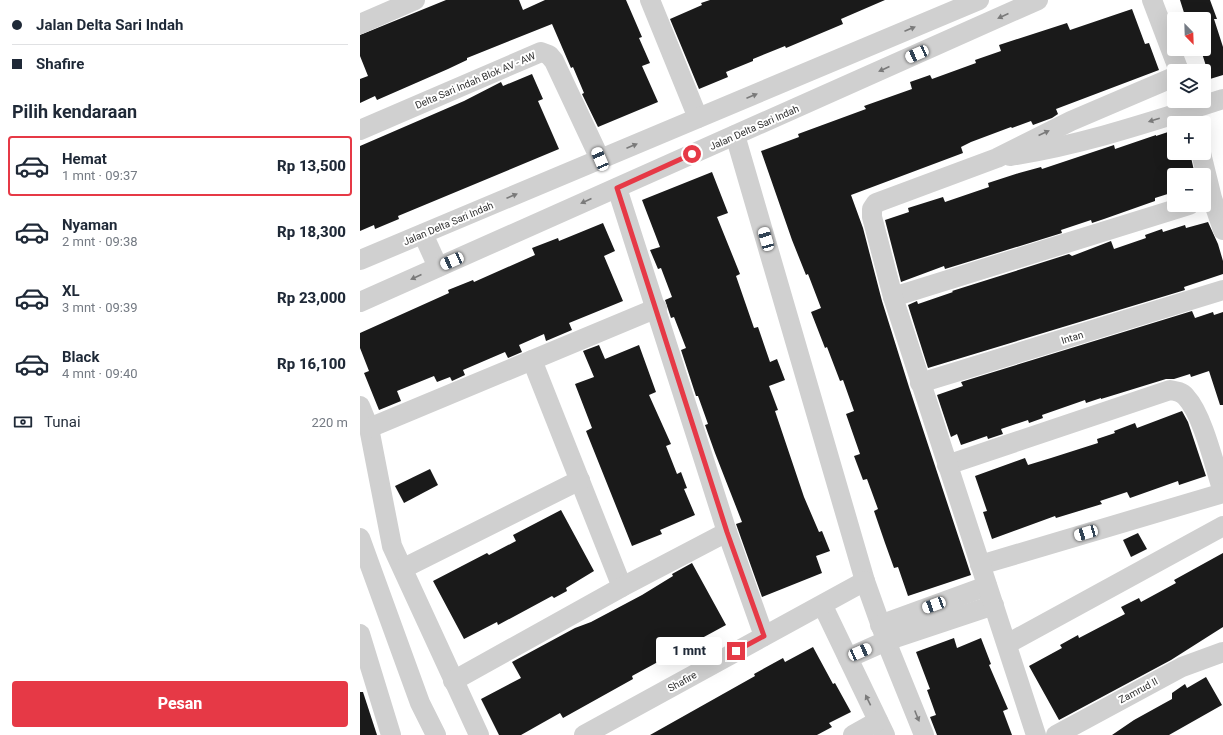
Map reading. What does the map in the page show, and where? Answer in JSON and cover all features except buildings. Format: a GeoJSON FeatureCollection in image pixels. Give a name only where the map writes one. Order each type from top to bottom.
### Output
{"type":"FeatureCollection","features":[{"type":"Feature","properties":{"kind":"street"},"geometry":{"type":"LineString","coordinates":[[360,24],[415,0]]}},
{"type":"Feature","properties":{"kind":"street","name":"Jalan Delta Sari Indah"},"geometry":{"type":"LineString","coordinates":[[360,260],[979,0]]}},
{"type":"Feature","properties":{"kind":"street","name":"Jalan Delta Sari Indah"},"geometry":{"type":"LineString","coordinates":[[360,302],[1038,0]]}},
{"type":"Feature","properties":{"kind":"street"},"geometry":{"type":"LineString","coordinates":[[1152,0],[1175,64]]}},
{"type":"Feature","properties":{"kind":"street"},"geometry":{"type":"LineString","coordinates":[[654,1],[698,118]]}},
{"type":"Feature","properties":{"kind":"street","name":"Delta Sari Indah Blok AV - AW"},"geometry":{"type":"LineString","coordinates":[[360,130],[544,52],[554,61],[600,159]]}},
{"type":"Feature","properties":{"kind":"street"},"geometry":{"type":"LineString","coordinates":[[851,54],[863,78]]}},
{"type":"Feature","properties":{"kind":"street"},"geometry":{"type":"LineString","coordinates":[[1036,735],[893,297],[872,216],[872,209],[876,202],[997,158],[1071,121],[1167,80]]}},
{"type":"Feature","properties":{"kind":"street"},"geometry":{"type":"LineString","coordinates":[[997,158],[1043,151],[1088,141],[1191,111],[1223,99]]}},
{"type":"Feature","properties":{"kind":"street"},"geometry":{"type":"LineString","coordinates":[[736,135],[865,581],[883,633],[924,735]]}},
{"type":"Feature","properties":{"kind":"street"},"geometry":{"type":"LineString","coordinates":[[652,137],[663,167]]}},
{"type":"Feature","properties":{"kind":"street"},"geometry":{"type":"LineString","coordinates":[[1204,160],[1223,230]]}},
{"type":"Feature","properties":{"kind":"street"},"geometry":{"type":"LineString","coordinates":[[617,188],[727,532],[764,636]]}},
{"type":"Feature","properties":{"kind":"street"},"geometry":{"type":"LineString","coordinates":[[893,297],[1167,212]]}},
{"type":"Feature","properties":{"kind":"street"},"geometry":{"type":"LineString","coordinates":[[423,234],[438,267]]}},
{"type":"Feature","properties":{"kind":"street","name":"Intan"},"geometry":{"type":"LineString","coordinates":[[920,383],[1223,290]]}},
{"type":"Feature","properties":{"kind":"street"},"geometry":{"type":"LineString","coordinates":[[369,428],[656,308]]}},
{"type":"Feature","properties":{"kind":"street"},"geometry":{"type":"LineString","coordinates":[[532,360],[622,587]]}},
{"type":"Feature","properties":{"kind":"street"},"geometry":{"type":"LineString","coordinates":[[947,464],[1170,390],[1181,392],[1187,398],[1200,420],[1223,493],[980,564]]}},
{"type":"Feature","properties":{"kind":"street"},"geometry":{"type":"LineString","coordinates":[[360,406],[369,428],[392,546],[404,568],[453,681],[479,735]]}},
{"type":"Feature","properties":{"kind":"street"},"geometry":{"type":"LineString","coordinates":[[404,568],[580,480]]}},
{"type":"Feature","properties":{"kind":"street"},"geometry":{"type":"LineString","coordinates":[[1007,644],[1223,526]]}},
{"type":"Feature","properties":{"kind":"street"},"geometry":{"type":"LineString","coordinates":[[453,681],[622,587],[727,532]]}},
{"type":"Feature","properties":{"kind":"street"},"geometry":{"type":"LineString","coordinates":[[360,538],[420,703],[436,735]]}},
{"type":"Feature","properties":{"kind":"street","name":"Shafire"},"geometry":{"type":"LineString","coordinates":[[584,735],[764,636],[823,606],[865,581]]}},
{"type":"Feature","properties":{"kind":"street"},"geometry":{"type":"LineString","coordinates":[[848,658],[883,633],[987,586]]}},
{"type":"Feature","properties":{"kind":"street"},"geometry":{"type":"LineString","coordinates":[[883,633],[994,605]]}},
{"type":"Feature","properties":{"kind":"street"},"geometry":{"type":"LineString","coordinates":[[823,606],[882,728],[853,735]]}},
{"type":"Feature","properties":{"kind":"street"},"geometry":{"type":"LineString","coordinates":[[360,634],[391,735]]}},
{"type":"Feature","properties":{"kind":"street","name":"Zamrud II"},"geometry":{"type":"LineString","coordinates":[[1056,735],[1182,667],[1223,652]]}},
{"type":"Feature","properties":{"kind":"route"},"geometry":{"type":"LineString","coordinates":[[692,154],[617,188],[727,532],[764,636],[736,651]]}}]}
